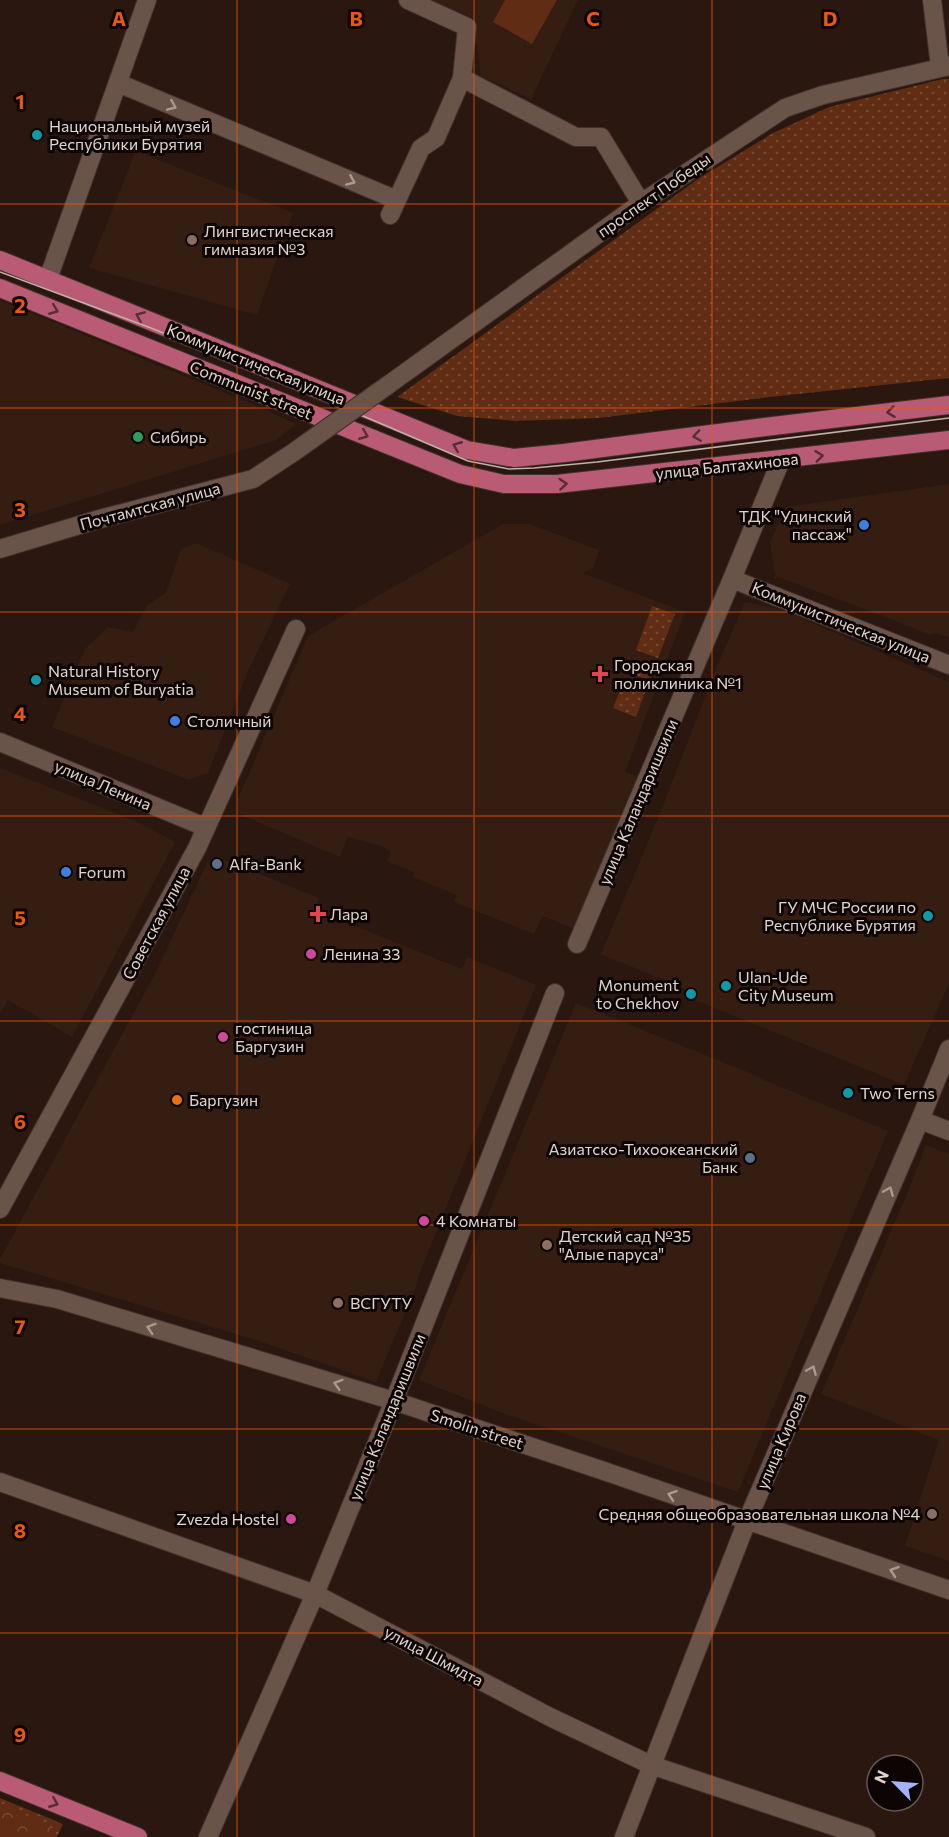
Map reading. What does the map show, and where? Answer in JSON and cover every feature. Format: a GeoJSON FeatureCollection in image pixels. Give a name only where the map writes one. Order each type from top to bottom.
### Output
{"type":"FeatureCollection","features":[{"type":"Feature","properties":{"kind":"main road","name":"Коммунистическая улица"},"geometry":{"type":"LineString","coordinates":[[0,260],[467,450],[514,458]]}},
{"type":"Feature","properties":{"kind":"main road","name":"Communist street"},"geometry":{"type":"LineString","coordinates":[[0,288],[460,474],[504,484]]}},
{"type":"Feature","properties":{"kind":"main road","name":"улица Балтахинова"},"geometry":{"type":"LineString","coordinates":[[514,458],[949,405]]}},
{"type":"Feature","properties":{"kind":"main road","name":"улица Балтахинова"},"geometry":{"type":"LineString","coordinates":[[504,484],[557,484],[949,440]]}},
{"type":"Feature","properties":{"kind":"main road"},"geometry":{"type":"LineString","coordinates":[[0,1781],[138,1837]]}},
{"type":"Feature","properties":{"kind":"street"},"geometry":{"type":"LineString","coordinates":[[48,279],[147,0]]}},
{"type":"Feature","properties":{"kind":"street"},"geometry":{"type":"LineString","coordinates":[[118,83],[394,208],[421,148],[436,138],[462,78],[467,27],[408,0]]}},
{"type":"Feature","properties":{"kind":"street"},"geometry":{"type":"LineString","coordinates":[[932,0],[944,66]]}},
{"type":"Feature","properties":{"kind":"street","name":"проспект Победы"},"geometry":{"type":"LineString","coordinates":[[294,452],[641,203],[785,108],[824,95],[944,66]]}},
{"type":"Feature","properties":{"kind":"street"},"geometry":{"type":"LineString","coordinates":[[462,78],[576,137],[602,137],[641,203]]}},
{"type":"Feature","properties":{"kind":"street","name":"Почтамтская улица"},"geometry":{"type":"LineString","coordinates":[[0,549],[96,520],[253,478],[294,452]]}},
{"type":"Feature","properties":{"kind":"street","name":"улица Каландаришвили"},"geometry":{"type":"LineString","coordinates":[[577,944],[781,460]]}},
{"type":"Feature","properties":{"kind":"street","name":"Коммунистическая улица"},"geometry":{"type":"LineString","coordinates":[[732,579],[949,664]]}},
{"type":"Feature","properties":{"kind":"street","name":"Советская улица"},"geometry":{"type":"LineString","coordinates":[[0,1209],[127,979],[196,848],[296,629]]}},
{"type":"Feature","properties":{"kind":"street","name":"улица Ленина"},"geometry":{"type":"LineString","coordinates":[[0,742],[205,827]]}},
{"type":"Feature","properties":{"kind":"street","name":"улица Каландаришвили"},"geometry":{"type":"LineString","coordinates":[[207,1837],[315,1594],[555,993]]}},
{"type":"Feature","properties":{"kind":"street","name":"улица Кирова"},"geometry":{"type":"LineString","coordinates":[[624,1837],[747,1521],[949,1049]]}},
{"type":"Feature","properties":{"kind":"street"},"geometry":{"type":"LineString","coordinates":[[920,1120],[949,1131]]}},
{"type":"Feature","properties":{"kind":"street","name":"Smolin street"},"geometry":{"type":"LineString","coordinates":[[0,1288],[57,1299],[394,1401],[949,1590]]}},
{"type":"Feature","properties":{"kind":"street","name":"улица Шмидта"},"geometry":{"type":"LineString","coordinates":[[0,1482],[315,1594],[550,1717],[651,1765],[866,1837]]}},
{"type":"Feature","properties":{"kind":"shaded area"},"geometry":{"type":"Polygon","coordinates":[[[427,0],[578,0],[531,99],[481,76],[473,18],[427,0]]]}},
{"type":"Feature","properties":{"kind":"shaded area","name":"Лингвистическая гимназия №3"},"geometry":{"type":"Polygon","coordinates":[[[136,151],[293,213],[257,315],[89,268],[136,151]]]}},
{"type":"Feature","properties":{"kind":"shaded area"},"geometry":{"type":"Polygon","coordinates":[[[0,300],[296,424],[276,440],[0,525],[0,300]]]}},
{"type":"Feature","properties":{"kind":"shaded area","name":"ТДК \"Удинский пассаж\""},"geometry":{"type":"Polygon","coordinates":[[[949,484],[949,638],[936,633],[930,635],[775,576],[770,542],[786,507],[949,484]]]}},
{"type":"Feature","properties":{"kind":"shaded area"},"geometry":{"type":"Polygon","coordinates":[[[503,524],[529,524],[599,550],[593,568],[583,573],[685,612],[625,772],[637,776],[577,930],[543,916],[534,934],[454,902],[457,895],[413,877],[414,872],[387,861],[391,852],[381,846],[348,837],[340,857],[239,814],[237,801],[308,636],[503,524]]]}},
{"type":"Feature","properties":{"kind":"shaded area"},"geometry":{"type":"Polygon","coordinates":[[[196,543],[290,584],[249,669],[208,773],[189,780],[52,727],[85,649],[108,627],[133,632],[147,605],[166,593],[181,549],[196,543]]]}},
{"type":"Feature","properties":{"kind":"shaded area"},"geometry":{"type":"Polygon","coordinates":[[[745,602],[782,610],[949,682],[949,983],[904,1085],[693,999],[695,993],[601,954],[663,806],[716,668],[745,602]]]}},
{"type":"Feature","properties":{"kind":"shaded area"},"geometry":{"type":"Polygon","coordinates":[[[0,768],[138,822],[175,842],[72,1037],[8,1000],[0,1014],[0,768]]]}},
{"type":"Feature","properties":{"kind":"shaded area"},"geometry":{"type":"Polygon","coordinates":[[[222,859],[319,898],[315,910],[462,969],[467,957],[536,985],[376,1382],[259,1341],[0,1263],[0,1259],[156,972],[207,863],[222,859]]]}},
{"type":"Feature","properties":{"kind":"shaded area"},"geometry":{"type":"Polygon","coordinates":[[[576,1003],[888,1131],[738,1492],[505,1414],[419,1380],[576,1003]]]}},
{"type":"Feature","properties":{"kind":"shaded area"},"geometry":{"type":"Polygon","coordinates":[[[926,1145],[949,1154],[949,1561],[905,1546],[939,1440],[821,1394],[926,1145]]]}},
{"type":"Feature","properties":{"kind":"green space"},"geometry":{"type":"Polygon","coordinates":[[[505,0],[557,0],[532,44],[493,22],[505,0]]]}},
{"type":"Feature","properties":{"kind":"green space"},"geometry":{"type":"Polygon","coordinates":[[[949,79],[949,378],[599,418],[515,421],[457,416],[397,397],[698,179],[773,133],[829,107],[949,79]]]}},
{"type":"Feature","properties":{"kind":"green space"},"geometry":{"type":"Polygon","coordinates":[[[652,606],[675,614],[658,658],[636,650],[652,606]]]}},
{"type":"Feature","properties":{"kind":"green space"},"geometry":{"type":"Polygon","coordinates":[[[631,661],[654,670],[649,681],[627,671],[631,661]]]}},
{"type":"Feature","properties":{"kind":"green space"},"geometry":{"type":"Polygon","coordinates":[[[623,683],[645,692],[636,717],[613,708],[623,683]]]}},
{"type":"Feature","properties":{"kind":"green space"},"geometry":{"type":"Polygon","coordinates":[[[0,1798],[63,1824],[57,1837],[0,1837],[0,1798]]]}},
{"type":"Feature","properties":{"kind":"green space"},"geometry":{"type":"Polygon","coordinates":[[[0,1804],[53,1827],[49,1837],[0,1837],[0,1804]]]}},
{"type":"Feature","properties":{"kind":"tram line"},"geometry":{"type":"LineString","coordinates":[[0,272],[151,328],[468,461],[509,469],[597,462],[949,418]]}},
{"type":"Feature","properties":{"kind":"place","name":"Национальный музей Республики Бурятия"},"geometry":{"type":"Point","coordinates":[37,135]}},
{"type":"Feature","properties":{"kind":"place","name":"Лингвистическая гимназия №3"},"geometry":{"type":"Point","coordinates":[192,240]}},
{"type":"Feature","properties":{"kind":"place","name":"Сибирь"},"geometry":{"type":"Point","coordinates":[138,437]}},
{"type":"Feature","properties":{"kind":"place","name":"ТДК \"Удинский пассаж\""},"geometry":{"type":"Point","coordinates":[864,525]}},
{"type":"Feature","properties":{"kind":"place","name":"Городская поликлиника №1"},"geometry":{"type":"Point","coordinates":[600,674]}},
{"type":"Feature","properties":{"kind":"place","name":"Natural History Museum of Buryatia"},"geometry":{"type":"Point","coordinates":[36,680]}},
{"type":"Feature","properties":{"kind":"place","name":"Столичный"},"geometry":{"type":"Point","coordinates":[175,721]}},
{"type":"Feature","properties":{"kind":"place","name":"Alfa-Bank"},"geometry":{"type":"Point","coordinates":[217,864]}},
{"type":"Feature","properties":{"kind":"place","name":"Forum"},"geometry":{"type":"Point","coordinates":[66,872]}},
{"type":"Feature","properties":{"kind":"place","name":"Лара"},"geometry":{"type":"Point","coordinates":[318,914]}},
{"type":"Feature","properties":{"kind":"place","name":"ГУ МЧС России по Республике Бурятия"},"geometry":{"type":"Point","coordinates":[928,916]}},
{"type":"Feature","properties":{"kind":"place","name":"Ленина 33"},"geometry":{"type":"Point","coordinates":[311,954]}},
{"type":"Feature","properties":{"kind":"place","name":"Ulan-Ude City Museum"},"geometry":{"type":"Point","coordinates":[726,986]}},
{"type":"Feature","properties":{"kind":"place","name":"Monument to Chekhov"},"geometry":{"type":"Point","coordinates":[691,994]}},
{"type":"Feature","properties":{"kind":"place","name":"гостиница Баргузин"},"geometry":{"type":"Point","coordinates":[223,1037]}},
{"type":"Feature","properties":{"kind":"place","name":"Two Terns"},"geometry":{"type":"Point","coordinates":[848,1093]}},
{"type":"Feature","properties":{"kind":"place","name":"Баргузин"},"geometry":{"type":"Point","coordinates":[177,1100]}},
{"type":"Feature","properties":{"kind":"place","name":"Азиатско-Тихоокеанский Банк"},"geometry":{"type":"Point","coordinates":[750,1158]}},
{"type":"Feature","properties":{"kind":"place","name":"4 Комнаты"},"geometry":{"type":"Point","coordinates":[424,1221]}},
{"type":"Feature","properties":{"kind":"place","name":"Детский сад №35 \"Алые паруса\""},"geometry":{"type":"Point","coordinates":[547,1245]}},
{"type":"Feature","properties":{"kind":"place","name":"ВСГУТУ"},"geometry":{"type":"Point","coordinates":[338,1303]}},
{"type":"Feature","properties":{"kind":"place","name":"Средняя общеобразовательная школа №4"},"geometry":{"type":"Point","coordinates":[932,1514]}},
{"type":"Feature","properties":{"kind":"place","name":"Zvezda Hostel"},"geometry":{"type":"Point","coordinates":[291,1519]}}]}
